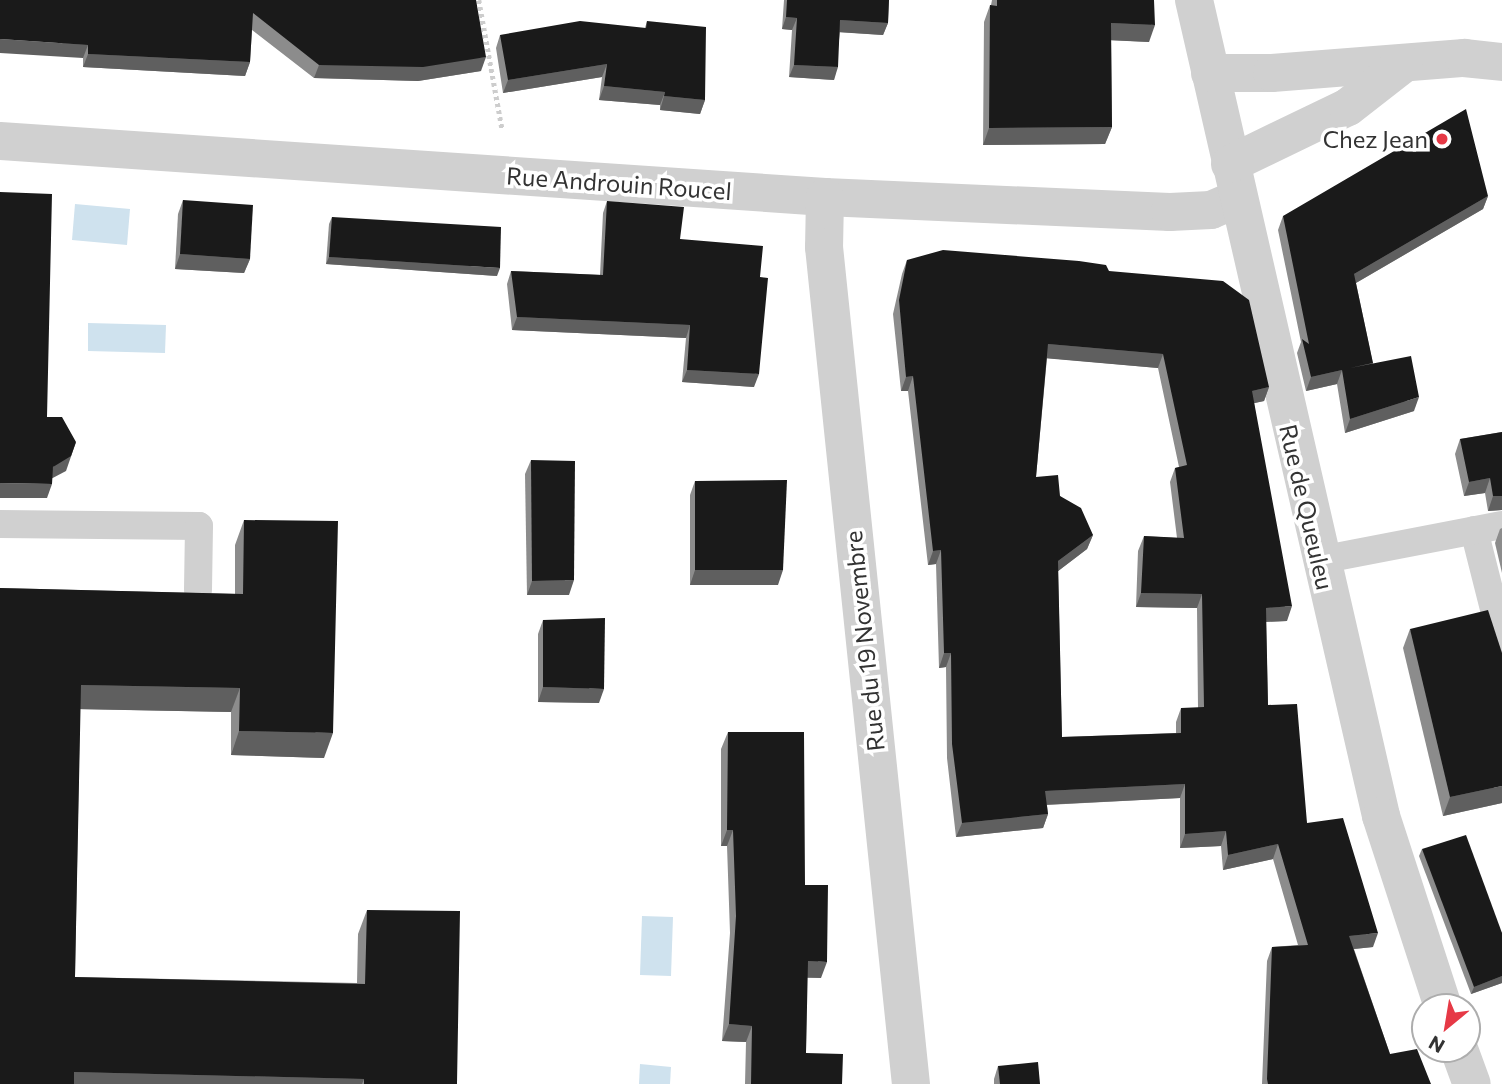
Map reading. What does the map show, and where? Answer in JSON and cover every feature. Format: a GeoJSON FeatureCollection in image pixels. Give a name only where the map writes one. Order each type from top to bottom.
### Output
{"type":"FeatureCollection","features":[{"type":"Feature","properties":{"kind":"street","name":"Rue de Queuleu"},"geometry":{"type":"LineString","coordinates":[[1194,0],[1233,181],[1381,816],[1438,993]]}},
{"type":"Feature","properties":{"kind":"street"},"geometry":{"type":"LineString","coordinates":[[1210,72],[1403,64],[1464,58],[1502,61]]}},
{"type":"Feature","properties":{"kind":"street","name":"Rue Androuin Roucel"},"geometry":{"type":"LineString","coordinates":[[0,141],[825,197],[1170,212],[1211,210],[1233,181],[1348,107],[1403,64]]}},
{"type":"Feature","properties":{"kind":"street","name":"Rue du 19 Novembre"},"geometry":{"type":"LineString","coordinates":[[825,197],[824,247],[911,1084]]}},
{"type":"Feature","properties":{"kind":"street"},"geometry":{"type":"LineString","coordinates":[[1464,1063],[1472,1084]]}},
{"type":"Feature","properties":{"kind":"lane"},"geometry":{"type":"LineString","coordinates":[[0,524],[199,526],[198,590]]}},
{"type":"Feature","properties":{"kind":"lane"},"geometry":{"type":"LineString","coordinates":[[1320,560],[1502,525]]}},
{"type":"Feature","properties":{"kind":"lane"},"geometry":{"type":"LineString","coordinates":[[1474,530],[1502,641]]}},
{"type":"Feature","properties":{"kind":"path"},"geometry":{"type":"LineString","coordinates":[[479,0],[503,136],[499,174]]}},
{"type":"Feature","properties":{"kind":"water"},"geometry":{"type":"Polygon","coordinates":[[[75,204],[130,209],[127,245],[72,240],[75,204]]]}},
{"type":"Feature","properties":{"kind":"water"},"geometry":{"type":"Polygon","coordinates":[[[88,323],[166,325],[165,353],[88,351],[88,323]]]}},
{"type":"Feature","properties":{"kind":"water"},"geometry":{"type":"Polygon","coordinates":[[[642,916],[673,917],[671,976],[640,975],[642,916]]]}},
{"type":"Feature","properties":{"kind":"water"},"geometry":{"type":"Polygon","coordinates":[[[640,1064],[671,1067],[670,1084],[639,1084],[640,1064]]]}},
{"type":"Feature","properties":{"kind":"building"},"geometry":{"type":"Polygon","coordinates":[[[0,0],[476,0],[486,57],[423,67],[319,65],[253,13],[250,62],[88,54],[88,45],[0,39],[0,0]]]}},
{"type":"Feature","properties":{"kind":"building"},"geometry":{"type":"Polygon","coordinates":[[[787,0],[889,0],[888,23],[840,20],[838,67],[794,65],[797,18],[786,17],[787,0]]]}},
{"type":"Feature","properties":{"kind":"building"},"geometry":{"type":"Polygon","coordinates":[[[997,0],[1154,0],[1155,25],[1111,23],[1112,127],[989,128],[990,5],[997,6],[997,0]]]}},
{"type":"Feature","properties":{"kind":"building"},"geometry":{"type":"Polygon","coordinates":[[[580,21],[646,28],[647,21],[706,27],[705,100],[664,96],[665,92],[604,86],[607,64],[508,80],[500,35],[580,21]]]}},
{"type":"Feature","properties":{"kind":"building"},"geometry":{"type":"Polygon","coordinates":[[[1466,109],[1488,196],[1354,274],[1373,363],[1350,368],[1411,356],[1419,397],[1350,419],[1342,370],[1311,377],[1302,339],[1309,344],[1283,216],[1466,109]]]}},
{"type":"Feature","properties":{"kind":"building"},"geometry":{"type":"Polygon","coordinates":[[[0,192],[52,194],[47,417],[62,417],[76,442],[71,456],[53,467],[52,484],[0,483],[0,192]]]}},
{"type":"Feature","properties":{"kind":"building"},"geometry":{"type":"Polygon","coordinates":[[[183,200],[253,205],[250,259],[180,254],[183,200]]]}},
{"type":"Feature","properties":{"kind":"building"},"geometry":{"type":"Polygon","coordinates":[[[607,201],[684,207],[680,239],[763,246],[760,277],[768,278],[759,374],[687,370],[690,325],[517,317],[511,271],[603,275],[607,201]]]}},
{"type":"Feature","properties":{"kind":"building"},"geometry":{"type":"Polygon","coordinates":[[[332,217],[501,227],[500,268],[329,257],[332,217]]]}},
{"type":"Feature","properties":{"kind":"building"},"geometry":{"type":"Polygon","coordinates":[[[943,250],[1079,261],[1106,265],[1109,271],[1223,281],[1249,300],[1269,387],[1252,391],[1292,606],[1266,608],[1268,705],[1297,704],[1307,823],[1343,818],[1378,933],[1349,936],[1390,1054],[1411,1050],[1411,1063],[1423,1063],[1431,1084],[1268,1084],[1272,947],[1308,945],[1278,844],[1228,855],[1226,831],[1185,834],[1185,784],[1045,791],[1048,814],[962,823],[952,744],[951,653],[944,653],[941,550],[933,551],[913,376],[906,377],[899,300],[907,260],[943,250]],[[1048,344],[1036,477],[1058,475],[1060,496],[1081,508],[1093,535],[1058,561],[1062,737],[1181,733],[1181,708],[1204,707],[1202,594],[1141,593],[1144,536],[1184,538],[1175,468],[1187,465],[1163,354],[1048,344]]]}},
{"type":"Feature","properties":{"kind":"building"},"geometry":{"type":"Polygon","coordinates":[[[1502,432],[1502,496],[1493,496],[1490,478],[1469,482],[1460,439],[1502,432]]]}},
{"type":"Feature","properties":{"kind":"building"},"geometry":{"type":"Polygon","coordinates":[[[531,460],[575,461],[574,580],[532,581],[531,460]]]}},
{"type":"Feature","properties":{"kind":"building"},"geometry":{"type":"Polygon","coordinates":[[[787,480],[783,570],[695,570],[695,481],[787,480]]]}},
{"type":"Feature","properties":{"kind":"building"},"geometry":{"type":"Polygon","coordinates":[[[244,520],[338,521],[333,733],[239,731],[240,688],[81,685],[75,977],[365,984],[367,910],[460,911],[457,1084],[364,1084],[364,1079],[74,1072],[74,1084],[0,1084],[0,588],[243,594],[244,520]]]}},
{"type":"Feature","properties":{"kind":"building"},"geometry":{"type":"Polygon","coordinates":[[[1488,610],[1502,653],[1502,786],[1450,797],[1410,629],[1488,610]]]}},
{"type":"Feature","properties":{"kind":"building"},"geometry":{"type":"Polygon","coordinates":[[[605,618],[604,689],[543,687],[543,620],[605,618]]]}},
{"type":"Feature","properties":{"kind":"building"},"geometry":{"type":"Polygon","coordinates":[[[728,732],[804,732],[805,885],[828,885],[827,962],[808,961],[806,1053],[843,1054],[842,1084],[751,1084],[752,1026],[729,1024],[736,916],[733,830],[727,830],[728,732]]]}},
{"type":"Feature","properties":{"kind":"building"},"geometry":{"type":"Polygon","coordinates":[[[1466,835],[1502,933],[1502,976],[1474,987],[1422,849],[1466,835]]]}},
{"type":"Feature","properties":{"kind":"building"},"geometry":{"type":"Polygon","coordinates":[[[1038,1062],[1040,1084],[1000,1084],[998,1066],[1038,1062]]]}},
{"type":"Feature","properties":{"kind":"place","name":"Chez Jean"},"geometry":{"type":"Point","coordinates":[1442,139]}}]}
